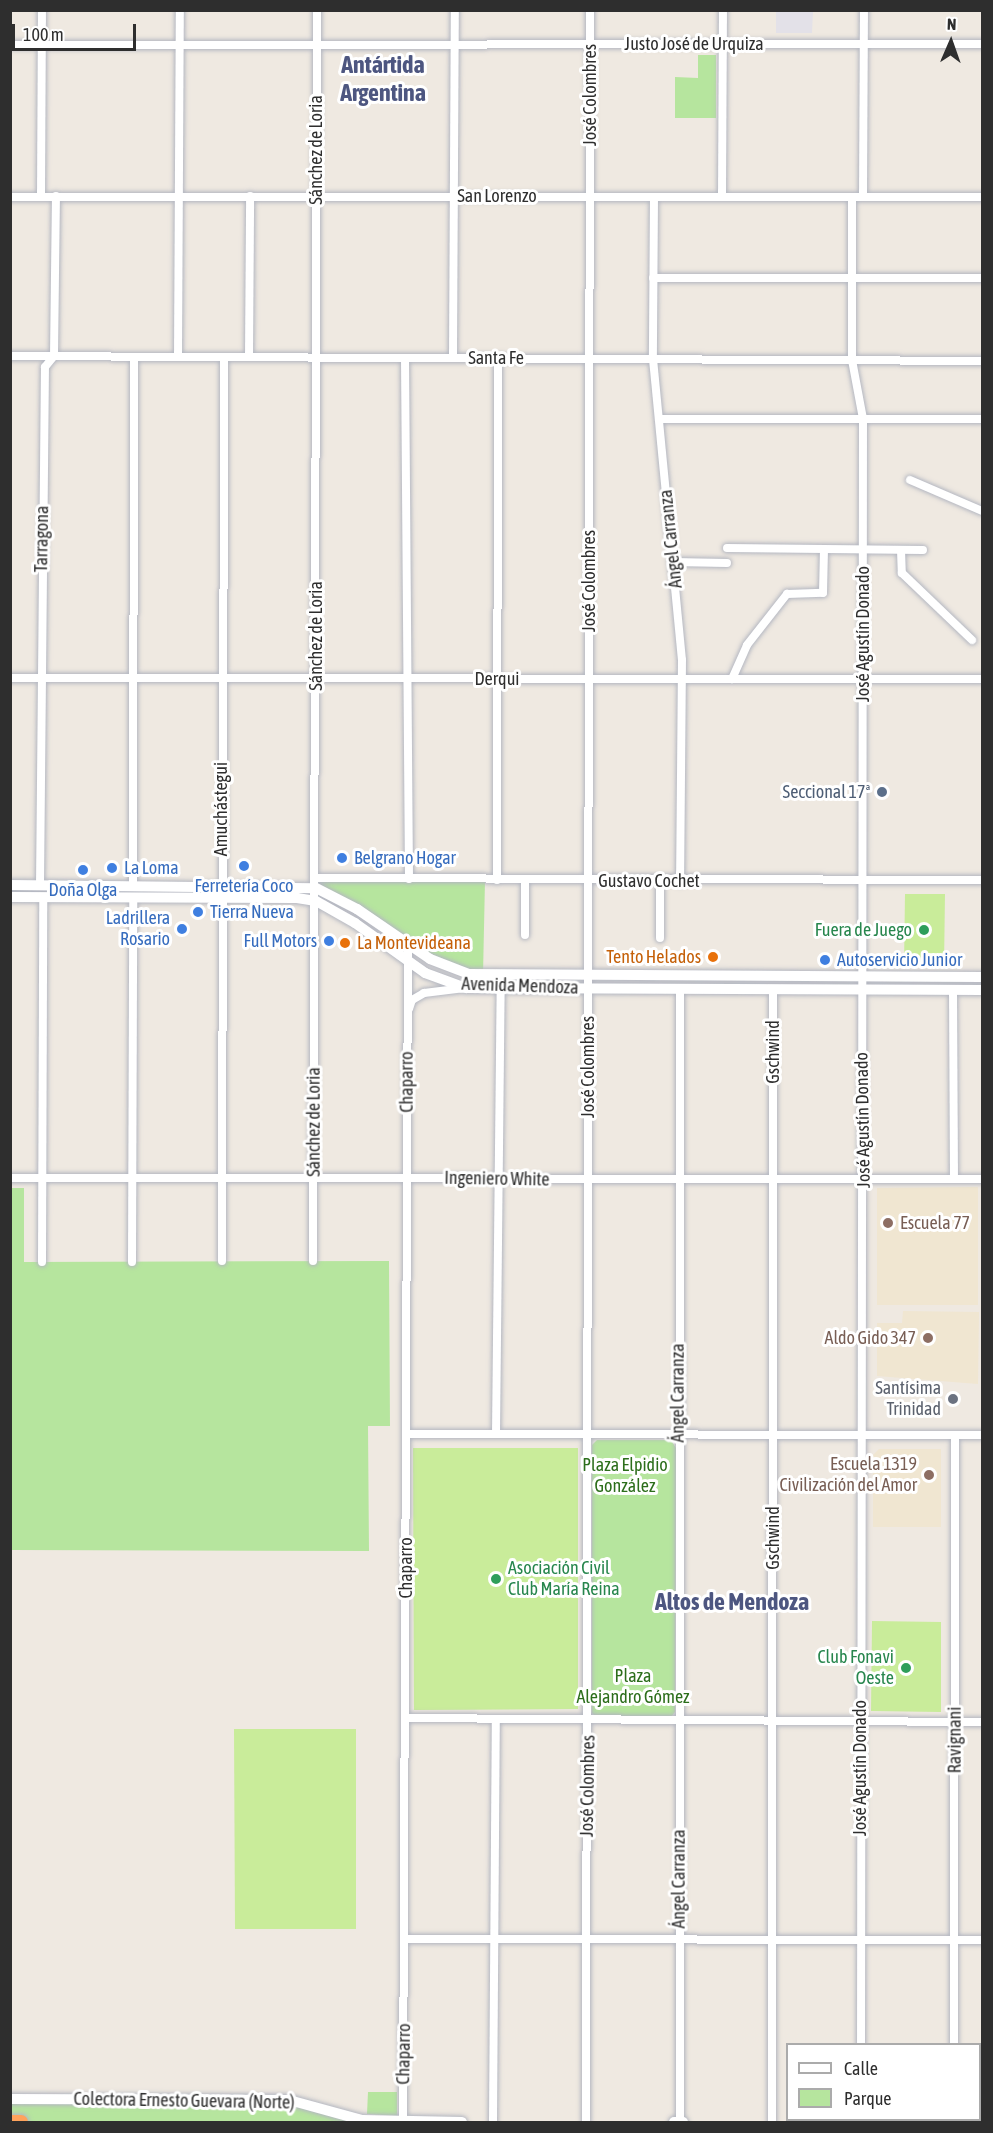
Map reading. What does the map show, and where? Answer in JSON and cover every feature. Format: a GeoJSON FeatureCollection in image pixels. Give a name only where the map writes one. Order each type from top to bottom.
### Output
{"type":"FeatureCollection","features":[{"type":"Feature","properties":{"kind":"highway"},"geometry":{"type":"LineString","coordinates":[[10,2122],[21,2122]]}},
{"type":"Feature","properties":{"kind":"main road","name":"Avenida Mendoza"},"geometry":{"type":"LineString","coordinates":[[221,892],[316,883],[357,909],[408,947],[448,968],[469,974],[982,977]]}},
{"type":"Feature","properties":{"kind":"main road","name":"Avenida Mendoza"},"geometry":{"type":"LineString","coordinates":[[10,885],[133,891],[221,892],[316,901],[355,923],[425,973],[466,988],[982,990]]}},
{"type":"Feature","properties":{"kind":"main road","name":"Avenida Mendoza"},"geometry":{"type":"LineString","coordinates":[[10,897],[133,891]]}},
{"type":"Feature","properties":{"kind":"main road","name":"Colectora Ernesto Guevara (Norte)"},"geometry":{"type":"LineString","coordinates":[[10,2099],[289,2100],[352,2118],[403,2122],[462,2122]]}},
{"type":"Feature","properties":{"kind":"main road"},"geometry":{"type":"LineString","coordinates":[[905,2122],[930,2121]]}},
{"type":"Feature","properties":{"kind":"main road"},"geometry":{"type":"LineString","coordinates":[[674,2122],[682,2122]]}},
{"type":"Feature","properties":{"kind":"street"},"geometry":{"type":"LineString","coordinates":[[41,196],[42,10]]}},
{"type":"Feature","properties":{"kind":"street"},"geometry":{"type":"LineString","coordinates":[[178,357],[180,10]]}},
{"type":"Feature","properties":{"kind":"street","name":"Sánchez de Loria"},"geometry":{"type":"LineString","coordinates":[[313,1261],[316,901],[317,10]]}},
{"type":"Feature","properties":{"kind":"street"},"geometry":{"type":"LineString","coordinates":[[453,358],[455,10]]}},
{"type":"Feature","properties":{"kind":"street","name":"José Colombres"},"geometry":{"type":"LineString","coordinates":[[586,2122],[590,10]]}},
{"type":"Feature","properties":{"kind":"street"},"geometry":{"type":"LineString","coordinates":[[722,197],[723,10]]}},
{"type":"Feature","properties":{"kind":"street"},"geometry":{"type":"LineString","coordinates":[[863,196],[864,10]]}},
{"type":"Feature","properties":{"kind":"street","name":"Justo José de Urquiza"},"geometry":{"type":"LineString","coordinates":[[10,45],[982,44]]}},
{"type":"Feature","properties":{"kind":"street","name":"San Lorenzo"},"geometry":{"type":"LineString","coordinates":[[10,196],[982,197]]}},
{"type":"Feature","properties":{"kind":"street","name":"Tarragona"},"geometry":{"type":"LineString","coordinates":[[40,885],[40,678],[45,367],[54,356],[56,196]]}},
{"type":"Feature","properties":{"kind":"street"},"geometry":{"type":"LineString","coordinates":[[249,357],[250,196]]}},
{"type":"Feature","properties":{"kind":"street","name":"Ángel Carranza"},"geometry":{"type":"LineString","coordinates":[[654,197],[653,359],[682,679],[680,882]]}},
{"type":"Feature","properties":{"kind":"street","name":"José Agustín Donado"},"geometry":{"type":"LineString","coordinates":[[852,197],[852,360],[863,419],[864,1179],[860,1721],[861,2043]]}},
{"type":"Feature","properties":{"kind":"street"},"geometry":{"type":"LineString","coordinates":[[653,278],[982,278]]}},
{"type":"Feature","properties":{"kind":"street","name":"Santa Fe"},"geometry":{"type":"LineString","coordinates":[[10,356],[982,361]]}},
{"type":"Feature","properties":{"kind":"street"},"geometry":{"type":"LineString","coordinates":[[132,1262],[134,357]]}},
{"type":"Feature","properties":{"kind":"street","name":"Amuchástegui"},"geometry":{"type":"LineString","coordinates":[[222,1261],[221,892],[224,357]]}},
{"type":"Feature","properties":{"kind":"street"},"geometry":{"type":"LineString","coordinates":[[405,358],[409,879]]}},
{"type":"Feature","properties":{"kind":"street"},"geometry":{"type":"LineString","coordinates":[[497,880],[498,358]]}},
{"type":"Feature","properties":{"kind":"street"},"geometry":{"type":"LineString","coordinates":[[659,419],[982,419]]}},
{"type":"Feature","properties":{"kind":"street"},"geometry":{"type":"LineString","coordinates":[[910,480],[982,511]]}},
{"type":"Feature","properties":{"kind":"street"},"geometry":{"type":"LineString","coordinates":[[727,548],[923,550]]}},
{"type":"Feature","properties":{"kind":"street"},"geometry":{"type":"LineString","coordinates":[[732,679],[747,645],[787,594],[823,593],[824,549]]}},
{"type":"Feature","properties":{"kind":"street"},"geometry":{"type":"LineString","coordinates":[[901,550],[902,573],[972,640]]}},
{"type":"Feature","properties":{"kind":"street"},"geometry":{"type":"LineString","coordinates":[[673,562],[727,563]]}},
{"type":"Feature","properties":{"kind":"street","name":"Derqui"},"geometry":{"type":"LineString","coordinates":[[10,678],[982,679]]}},
{"type":"Feature","properties":{"kind":"street","name":"Gustavo Cochet"},"geometry":{"type":"LineString","coordinates":[[316,883],[409,879],[660,882],[982,880]]}},
{"type":"Feature","properties":{"kind":"street"},"geometry":{"type":"LineString","coordinates":[[525,880],[525,935]]}},
{"type":"Feature","properties":{"kind":"street"},"geometry":{"type":"LineString","coordinates":[[660,882],[660,938]]}},
{"type":"Feature","properties":{"kind":"street"},"geometry":{"type":"LineString","coordinates":[[42,897],[42,1262]]}},
{"type":"Feature","properties":{"kind":"street","name":"Chaparro"},"geometry":{"type":"LineString","coordinates":[[403,2122],[408,947]]}},
{"type":"Feature","properties":{"kind":"street"},"geometry":{"type":"LineString","coordinates":[[407,1014],[412,1000],[424,993],[466,988]]}},
{"type":"Feature","properties":{"kind":"street","name":"Ángel Carranza"},"geometry":{"type":"LineString","coordinates":[[680,988],[678,1720],[682,2122]]}},
{"type":"Feature","properties":{"kind":"street"},"geometry":{"type":"LineString","coordinates":[[496,1434],[501,989]]}},
{"type":"Feature","properties":{"kind":"street","name":"Gschwind"},"geometry":{"type":"LineString","coordinates":[[772,2122],[773,989]]}},
{"type":"Feature","properties":{"kind":"street"},"geometry":{"type":"LineString","coordinates":[[953,990],[954,1179]]}},
{"type":"Feature","properties":{"kind":"street","name":"Ingeniero White"},"geometry":{"type":"LineString","coordinates":[[10,1178],[406,1178],[588,1181],[982,1179]]}},
{"type":"Feature","properties":{"kind":"street"},"geometry":{"type":"LineString","coordinates":[[406,1434],[982,1435]]}},
{"type":"Feature","properties":{"kind":"street","name":"Ravignani"},"geometry":{"type":"LineString","coordinates":[[954,2043],[955,1435]]}},
{"type":"Feature","properties":{"kind":"street"},"geometry":{"type":"LineString","coordinates":[[405,1718],[982,1722]]}},
{"type":"Feature","properties":{"kind":"street"},"geometry":{"type":"LineString","coordinates":[[493,2122],[495,1719]]}},
{"type":"Feature","properties":{"kind":"street"},"geometry":{"type":"LineString","coordinates":[[405,1939],[982,1940]]}},
{"type":"Feature","properties":{"kind":"shaded area"},"geometry":{"type":"Polygon","coordinates":[[[776,11],[813,11],[812,33],[776,33],[776,11]]]}},
{"type":"Feature","properties":{"kind":"shaded area"},"geometry":{"type":"Polygon","coordinates":[[[978,1187],[978,1305],[877,1305],[877,1188],[978,1187]]]}},
{"type":"Feature","properties":{"kind":"shaded area","name":"Aldo Gido 347"},"geometry":{"type":"Polygon","coordinates":[[[903,1311],[979,1312],[978,1384],[877,1376],[877,1323],[902,1323],[903,1311]]]}},
{"type":"Feature","properties":{"kind":"shaded area"},"geometry":{"type":"Polygon","coordinates":[[[879,1449],[941,1449],[941,1527],[873,1527],[873,1455],[879,1449]]]}},
{"type":"Feature","properties":{"kind":"green space"},"geometry":{"type":"Polygon","coordinates":[[[698,55],[716,55],[716,118],[675,118],[675,77],[698,78],[698,55]]]}},
{"type":"Feature","properties":{"kind":"green space"},"geometry":{"type":"Polygon","coordinates":[[[316,878],[485,880],[483,975],[448,968],[316,888],[316,878]]]}},
{"type":"Feature","properties":{"kind":"green space","name":"Fuera de Juego"},"geometry":{"type":"Polygon","coordinates":[[[905,894],[945,894],[944,966],[904,966],[905,894]]]}},
{"type":"Feature","properties":{"kind":"green space"},"geometry":{"type":"Polygon","coordinates":[[[11,1188],[24,1188],[24,1262],[389,1261],[390,1426],[368,1426],[369,1551],[11,1550],[11,1188]]]}},
{"type":"Feature","properties":{"kind":"green space"},"geometry":{"type":"Polygon","coordinates":[[[597,1440],[671,1440],[676,1448],[675,1712],[671,1717],[596,1717],[592,1713],[592,1445],[597,1440]]]}},
{"type":"Feature","properties":{"kind":"green space","name":"Asociación Civil Club María Reina"},"geometry":{"type":"Polygon","coordinates":[[[413,1448],[578,1448],[578,1709],[414,1710],[413,1448]]]}},
{"type":"Feature","properties":{"kind":"green space","name":"Club Fonavi Oeste"},"geometry":{"type":"Polygon","coordinates":[[[872,1621],[941,1622],[941,1712],[871,1711],[872,1621]]]}},
{"type":"Feature","properties":{"kind":"green space"},"geometry":{"type":"Polygon","coordinates":[[[234,1729],[356,1729],[356,1929],[235,1929],[234,1729]]]}},
{"type":"Feature","properties":{"kind":"green space"},"geometry":{"type":"Polygon","coordinates":[[[368,2092],[397,2092],[397,2116],[367,2114],[368,2092]]]}},
{"type":"Feature","properties":{"kind":"green space"},"geometry":{"type":"Polygon","coordinates":[[[11,2099],[289,2100],[338,2114],[462,2122],[11,2122],[11,2099]]]}},
{"type":"Feature","properties":{"kind":"place","name":"Seccional 17ª"},"geometry":{"type":"Point","coordinates":[882,792]}},
{"type":"Feature","properties":{"kind":"place","name":"Belgrano Hogar"},"geometry":{"type":"Point","coordinates":[342,858]}},
{"type":"Feature","properties":{"kind":"place","name":"Ferretería Coco"},"geometry":{"type":"Point","coordinates":[244,866]}},
{"type":"Feature","properties":{"kind":"place","name":"La Loma"},"geometry":{"type":"Point","coordinates":[112,868]}},
{"type":"Feature","properties":{"kind":"place","name":"Doña Olga"},"geometry":{"type":"Point","coordinates":[83,870]}},
{"type":"Feature","properties":{"kind":"place","name":"Tierra Nueva"},"geometry":{"type":"Point","coordinates":[198,912]}},
{"type":"Feature","properties":{"kind":"place","name":"Ladrillera Rosario"},"geometry":{"type":"Point","coordinates":[182,929]}},
{"type":"Feature","properties":{"kind":"place","name":"Fuera de Juego"},"geometry":{"type":"Point","coordinates":[924,930]}},
{"type":"Feature","properties":{"kind":"place","name":"Full Motors"},"geometry":{"type":"Point","coordinates":[329,941]}},
{"type":"Feature","properties":{"kind":"place","name":"La Montevideana"},"geometry":{"type":"Point","coordinates":[345,943]}},
{"type":"Feature","properties":{"kind":"place","name":"Tento Helados"},"geometry":{"type":"Point","coordinates":[713,957]}},
{"type":"Feature","properties":{"kind":"place","name":"Autoservicio Junior"},"geometry":{"type":"Point","coordinates":[825,960]}},
{"type":"Feature","properties":{"kind":"place","name":"Escuela 77"},"geometry":{"type":"Point","coordinates":[888,1223]}},
{"type":"Feature","properties":{"kind":"place","name":"Aldo Gido 347"},"geometry":{"type":"Point","coordinates":[928,1338]}},
{"type":"Feature","properties":{"kind":"place","name":"Santísima Trinidad"},"geometry":{"type":"Point","coordinates":[953,1399]}},
{"type":"Feature","properties":{"kind":"place","name":"Escuela 1319 Civilización del Amor"},"geometry":{"type":"Point","coordinates":[929,1475]}},
{"type":"Feature","properties":{"kind":"place","name":"Asociación Civil Club María Reina"},"geometry":{"type":"Point","coordinates":[496,1579]}},
{"type":"Feature","properties":{"kind":"place","name":"Club Fonavi Oeste"},"geometry":{"type":"Point","coordinates":[906,1668]}},
{"type":"Feature","properties":{"kind":"district","name":"Antártida Argentina"},"geometry":{"type":"Point","coordinates":[383,79]}},
{"type":"Feature","properties":{"kind":"district","name":"Altos de Mendoza"},"geometry":{"type":"Point","coordinates":[732,1602]}},
{"type":"Feature","properties":{"kind":"park label","name":"Plaza Elpidio González"},"geometry":{"type":"Point","coordinates":[625,1476]}},
{"type":"Feature","properties":{"kind":"park label","name":"Plaza Alejandro Gómez"},"geometry":{"type":"Point","coordinates":[633,1687]}}]}
